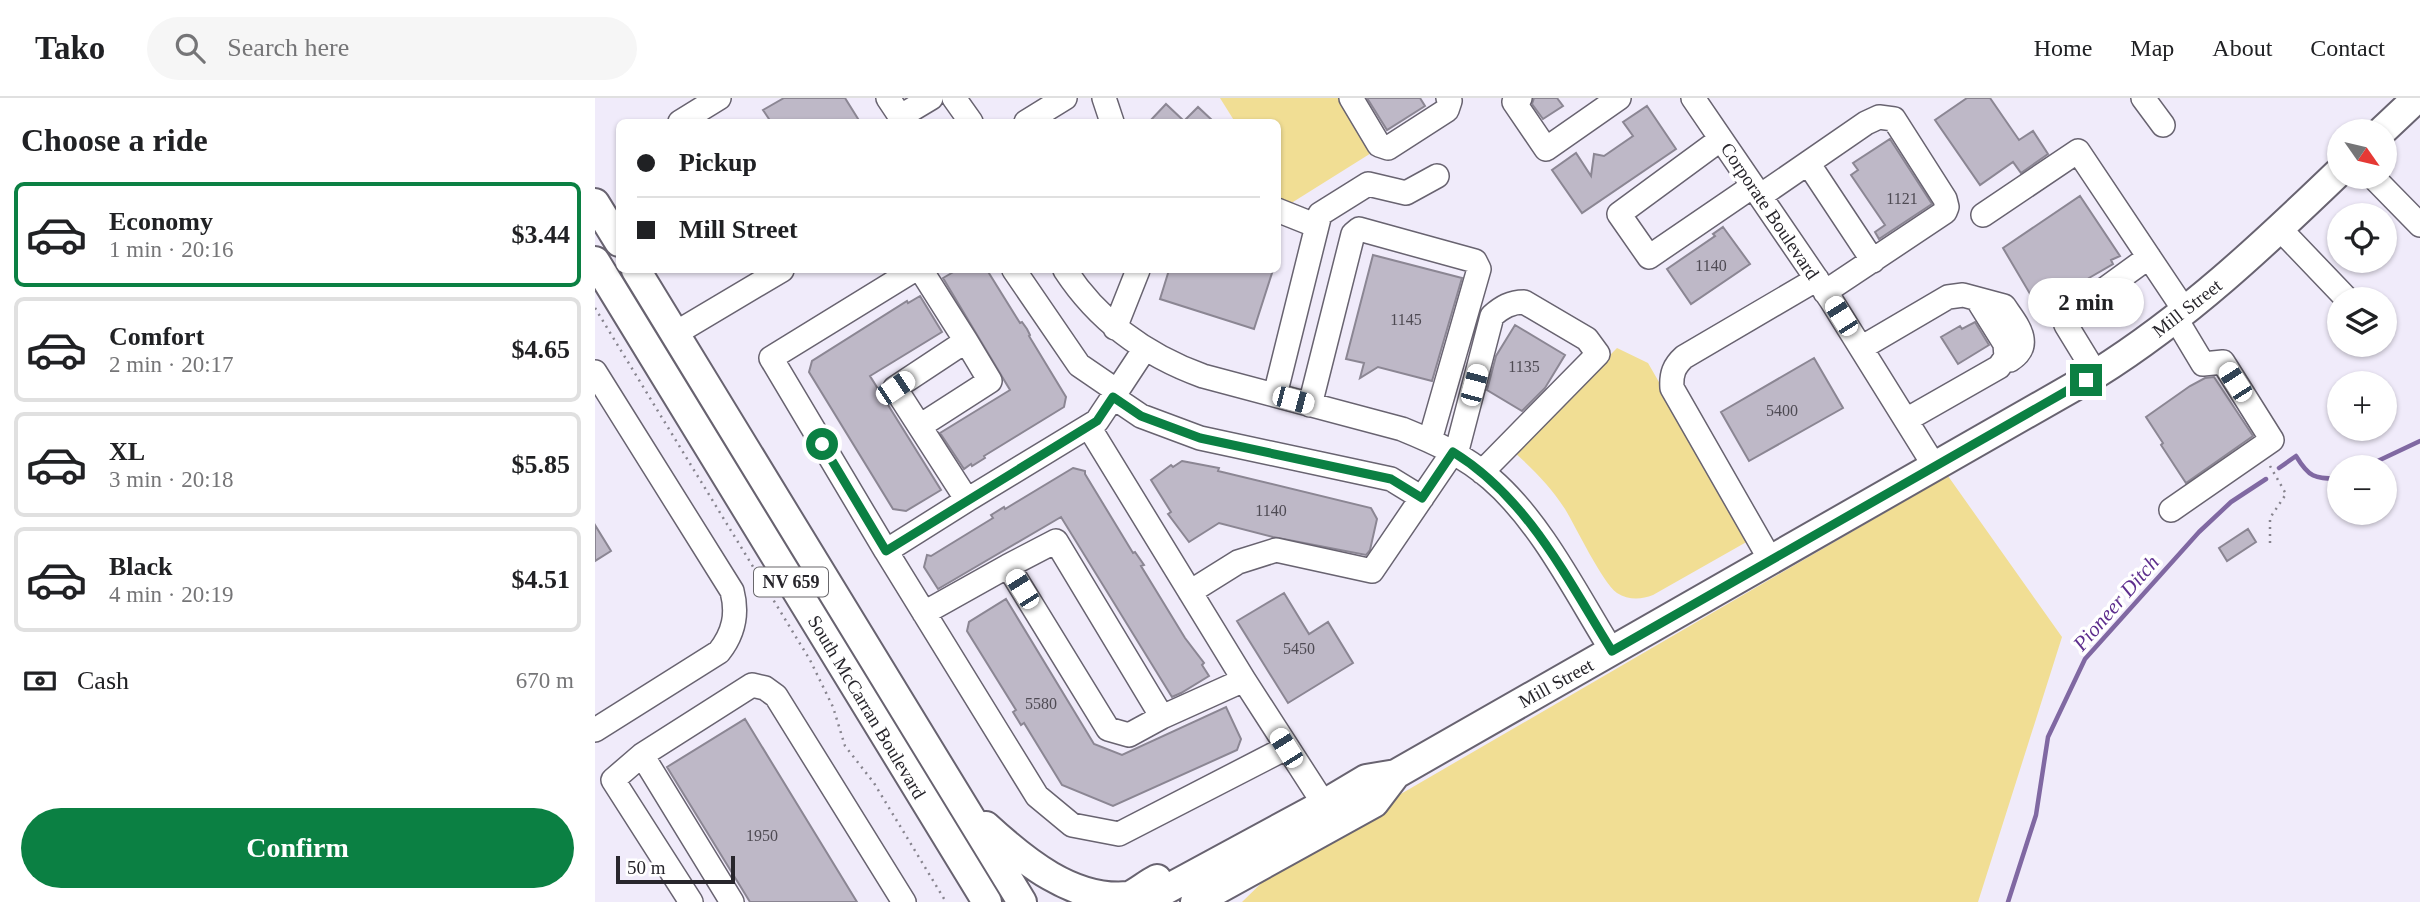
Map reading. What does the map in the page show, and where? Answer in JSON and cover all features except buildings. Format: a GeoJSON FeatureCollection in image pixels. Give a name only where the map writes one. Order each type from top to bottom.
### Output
{"type":"FeatureCollection","features":[{"type":"Feature","properties":{"kind":"main road"},"geometry":{"type":"LineString","coordinates":[[2395,119],[2417,98]]}},
{"type":"Feature","properties":{"kind":"main road","name":"Mill Street"},"geometry":{"type":"LineString","coordinates":[[1143,902],[1366,779],[1396,774],[2096,374],[2181,315],[2280,229],[2327,184]]}},
{"type":"Feature","properties":{"kind":"main road"},"geometry":{"type":"LineString","coordinates":[[595,203],[616,237]]}},
{"type":"Feature","properties":{"kind":"main road"},"geometry":{"type":"LineString","coordinates":[[597,265],[657,318],[665,330],[675,333]]}},
{"type":"Feature","properties":{"kind":"main road","name":"South McCarran Boulevard"},"geometry":{"type":"LineString","coordinates":[[597,265],[987,902]]}},
{"type":"Feature","properties":{"kind":"main road","name":"South McCarran Boulevard"},"geometry":{"type":"LineString","coordinates":[[638,273],[1022,902]]}},
{"type":"Feature","properties":{"kind":"main road","name":"Mill Street"},"geometry":{"type":"LineString","coordinates":[[1205,898],[1374,803],[1396,774]]}},
{"type":"Feature","properties":{"kind":"main road"},"geometry":{"type":"LineString","coordinates":[[964,806],[1054,885],[1091,901],[1129,896],[1186,863],[1225,857]]}},
{"type":"Feature","properties":{"kind":"street"},"geometry":{"type":"LineString","coordinates":[[685,119],[719,98]]}},
{"type":"Feature","properties":{"kind":"street"},"geometry":{"type":"LineString","coordinates":[[888,98],[898,113],[906,113],[931,98]]}},
{"type":"Feature","properties":{"kind":"street"},"geometry":{"type":"LineString","coordinates":[[954,98],[969,119]]}},
{"type":"Feature","properties":{"kind":"street"},"geometry":{"type":"LineString","coordinates":[[1031,119],[1065,98]]}},
{"type":"Feature","properties":{"kind":"street"},"geometry":{"type":"LineString","coordinates":[[1104,98],[1111,119]]}},
{"type":"Feature","properties":{"kind":"street"},"geometry":{"type":"LineString","coordinates":[[1351,98],[1380,145],[1388,148],[1447,110],[1450,100],[1448,98]]}},
{"type":"Feature","properties":{"kind":"street"},"geometry":{"type":"LineString","coordinates":[[1520,98],[1514,102],[1546,149],[1619,98]]}},
{"type":"Feature","properties":{"kind":"street","name":"Corporate Boulevard"},"geometry":{"type":"LineString","coordinates":[[1693,98],[1821,285],[1935,467]]}},
{"type":"Feature","properties":{"kind":"street"},"geometry":{"type":"LineString","coordinates":[[2143,98],[2163,125]]}},
{"type":"Feature","properties":{"kind":"street"},"geometry":{"type":"LineString","coordinates":[[1721,139],[1619,214],[1649,257],[1808,163],[1879,117],[1894,120],[1945,199],[1947,207],[1938,219],[1873,261],[1821,285],[1684,357],[1676,364],[1671,376],[1672,388],[1771,561]]}},
{"type":"Feature","properties":{"kind":"street"},"geometry":{"type":"LineString","coordinates":[[1983,215],[2078,151],[2149,257],[2181,315],[2203,364],[2223,362],[2272,440],[2171,510]]}},
{"type":"Feature","properties":{"kind":"street"},"geometry":{"type":"LineString","coordinates":[[1808,163],[1873,261]]}},
{"type":"Feature","properties":{"kind":"street"},"geometry":{"type":"LineString","coordinates":[[1275,395],[1319,214],[1368,184],[1406,193],[1437,176]]}},
{"type":"Feature","properties":{"kind":"street"},"geometry":{"type":"LineString","coordinates":[[2385,189],[2420,225]]}},
{"type":"Feature","properties":{"kind":"street"},"geometry":{"type":"LineString","coordinates":[[1281,212],[1317,226]]}},
{"type":"Feature","properties":{"kind":"street"},"geometry":{"type":"LineString","coordinates":[[1310,405],[1353,234],[1359,229],[1475,261],[1479,269],[1430,440]]}},
{"type":"Feature","properties":{"kind":"street"},"geometry":{"type":"LineString","coordinates":[[2280,229],[2336,287]]}},
{"type":"Feature","properties":{"kind":"street"},"geometry":{"type":"LineString","coordinates":[[2096,374],[2066,325],[2076,310],[2149,257]]}},
{"type":"Feature","properties":{"kind":"street"},"geometry":{"type":"LineString","coordinates":[[675,333],[777,273]]}},
{"type":"Feature","properties":{"kind":"street"},"geometry":{"type":"LineString","coordinates":[[909,273],[771,358],[1037,796],[1072,825],[1119,834],[1286,748]]}},
{"type":"Feature","properties":{"kind":"street"},"geometry":{"type":"LineString","coordinates":[[920,426],[990,381],[923,273]]}},
{"type":"Feature","properties":{"kind":"street"},"geometry":{"type":"LineString","coordinates":[[1016,273],[1079,365],[1141,416],[1200,438],[1391,479],[1422,498]]}},
{"type":"Feature","properties":{"kind":"street"},"geometry":{"type":"LineString","coordinates":[[1070,273],[1097,312],[1144,350],[1174,366],[1402,429],[1455,453],[1513,499],[1533,525],[1612,651]]}},
{"type":"Feature","properties":{"kind":"street"},"geometry":{"type":"LineString","coordinates":[[1115,328],[1137,273]]}},
{"type":"Feature","properties":{"kind":"street"},"geometry":{"type":"LineString","coordinates":[[1861,348],[1948,297],[1963,295],[2004,306],[2019,329],[2021,348],[2018,355],[1906,420]]}},
{"type":"Feature","properties":{"kind":"street"},"geometry":{"type":"LineString","coordinates":[[1190,592],[1238,562],[1276,550],[1372,571],[1455,453],[1492,316],[1514,302],[1524,302],[1587,339],[1598,354],[1482,472]]}},
{"type":"Feature","properties":{"kind":"street"},"geometry":{"type":"LineString","coordinates":[[966,341],[895,388],[967,500]]}},
{"type":"Feature","properties":{"kind":"street"},"geometry":{"type":"LineString","coordinates":[[886,551],[1097,421],[1144,350]]}},
{"type":"Feature","properties":{"kind":"street"},"geometry":{"type":"LineString","coordinates":[[595,372],[732,591],[735,614],[730,635],[719,652],[595,730]]}},
{"type":"Feature","properties":{"kind":"street"},"geometry":{"type":"LineString","coordinates":[[1089,427],[1286,748],[1324,804]]}},
{"type":"Feature","properties":{"kind":"street"},"geometry":{"type":"LineString","coordinates":[[924,613],[1056,541],[1162,717]]}},
{"type":"Feature","properties":{"kind":"street"},"geometry":{"type":"LineString","coordinates":[[1008,566],[1108,729],[1129,735],[1244,680]]}},
{"type":"Feature","properties":{"kind":"street"},"geometry":{"type":"LineString","coordinates":[[691,902],[613,780],[642,755],[752,685],[765,688],[776,696],[904,902]]}},
{"type":"Feature","properties":{"kind":"street"},"geometry":{"type":"LineString","coordinates":[[642,755],[732,902]]}},
{"type":"Feature","properties":{"kind":"path"},"geometry":{"type":"LineString","coordinates":[[595,308],[810,660],[833,707],[845,747],[874,783],[946,902]]}},
{"type":"Feature","properties":{"kind":"path"},"geometry":{"type":"LineString","coordinates":[[2260,448],[2285,494],[2270,518],[2270,545]]}},
{"type":"Feature","properties":{"kind":"shaded area"},"geometry":{"type":"Polygon","coordinates":[[[1220,98],[1345,98],[1376,150],[1285,207],[1281,200],[1281,119],[1233,119],[1220,98]]]}},
{"type":"Feature","properties":{"kind":"shaded area"},"geometry":{"type":"Polygon","coordinates":[[[1617,348],[1648,363],[1750,540],[1653,595],[1639,598],[1621,595],[1611,587],[1560,501],[1514,452],[1617,348]]]}},
{"type":"Feature","properties":{"kind":"shaded area"},"geometry":{"type":"Polygon","coordinates":[[[1948,476],[2062,637],[1978,902],[1242,902],[1282,863],[1948,476]]]}},
{"type":"Feature","properties":{"kind":"waterway","name":"Pioneer Ditch"},"geometry":{"type":"LineString","coordinates":[[2390,455],[2420,441]]}},
{"type":"Feature","properties":{"kind":"waterway","name":"Pioneer Ditch"},"geometry":{"type":"LineString","coordinates":[[2279,468],[2296,456],[2309,473],[2327,478]]}},
{"type":"Feature","properties":{"kind":"waterway","name":"Pioneer Ditch"},"geometry":{"type":"LineString","coordinates":[[2008,902],[2036,815],[2048,737],[2085,659],[2199,532],[2231,502],[2266,479]]}},
{"type":"Feature","properties":{"kind":"route"},"geometry":{"type":"LineString","coordinates":[[822,444],[886,551],[1097,421],[1113,397],[1141,416],[1200,438],[1391,479],[1422,498],[1453,452],[1491,478],[1513,499],[1533,525],[1612,651],[2086,380]]}}]}
